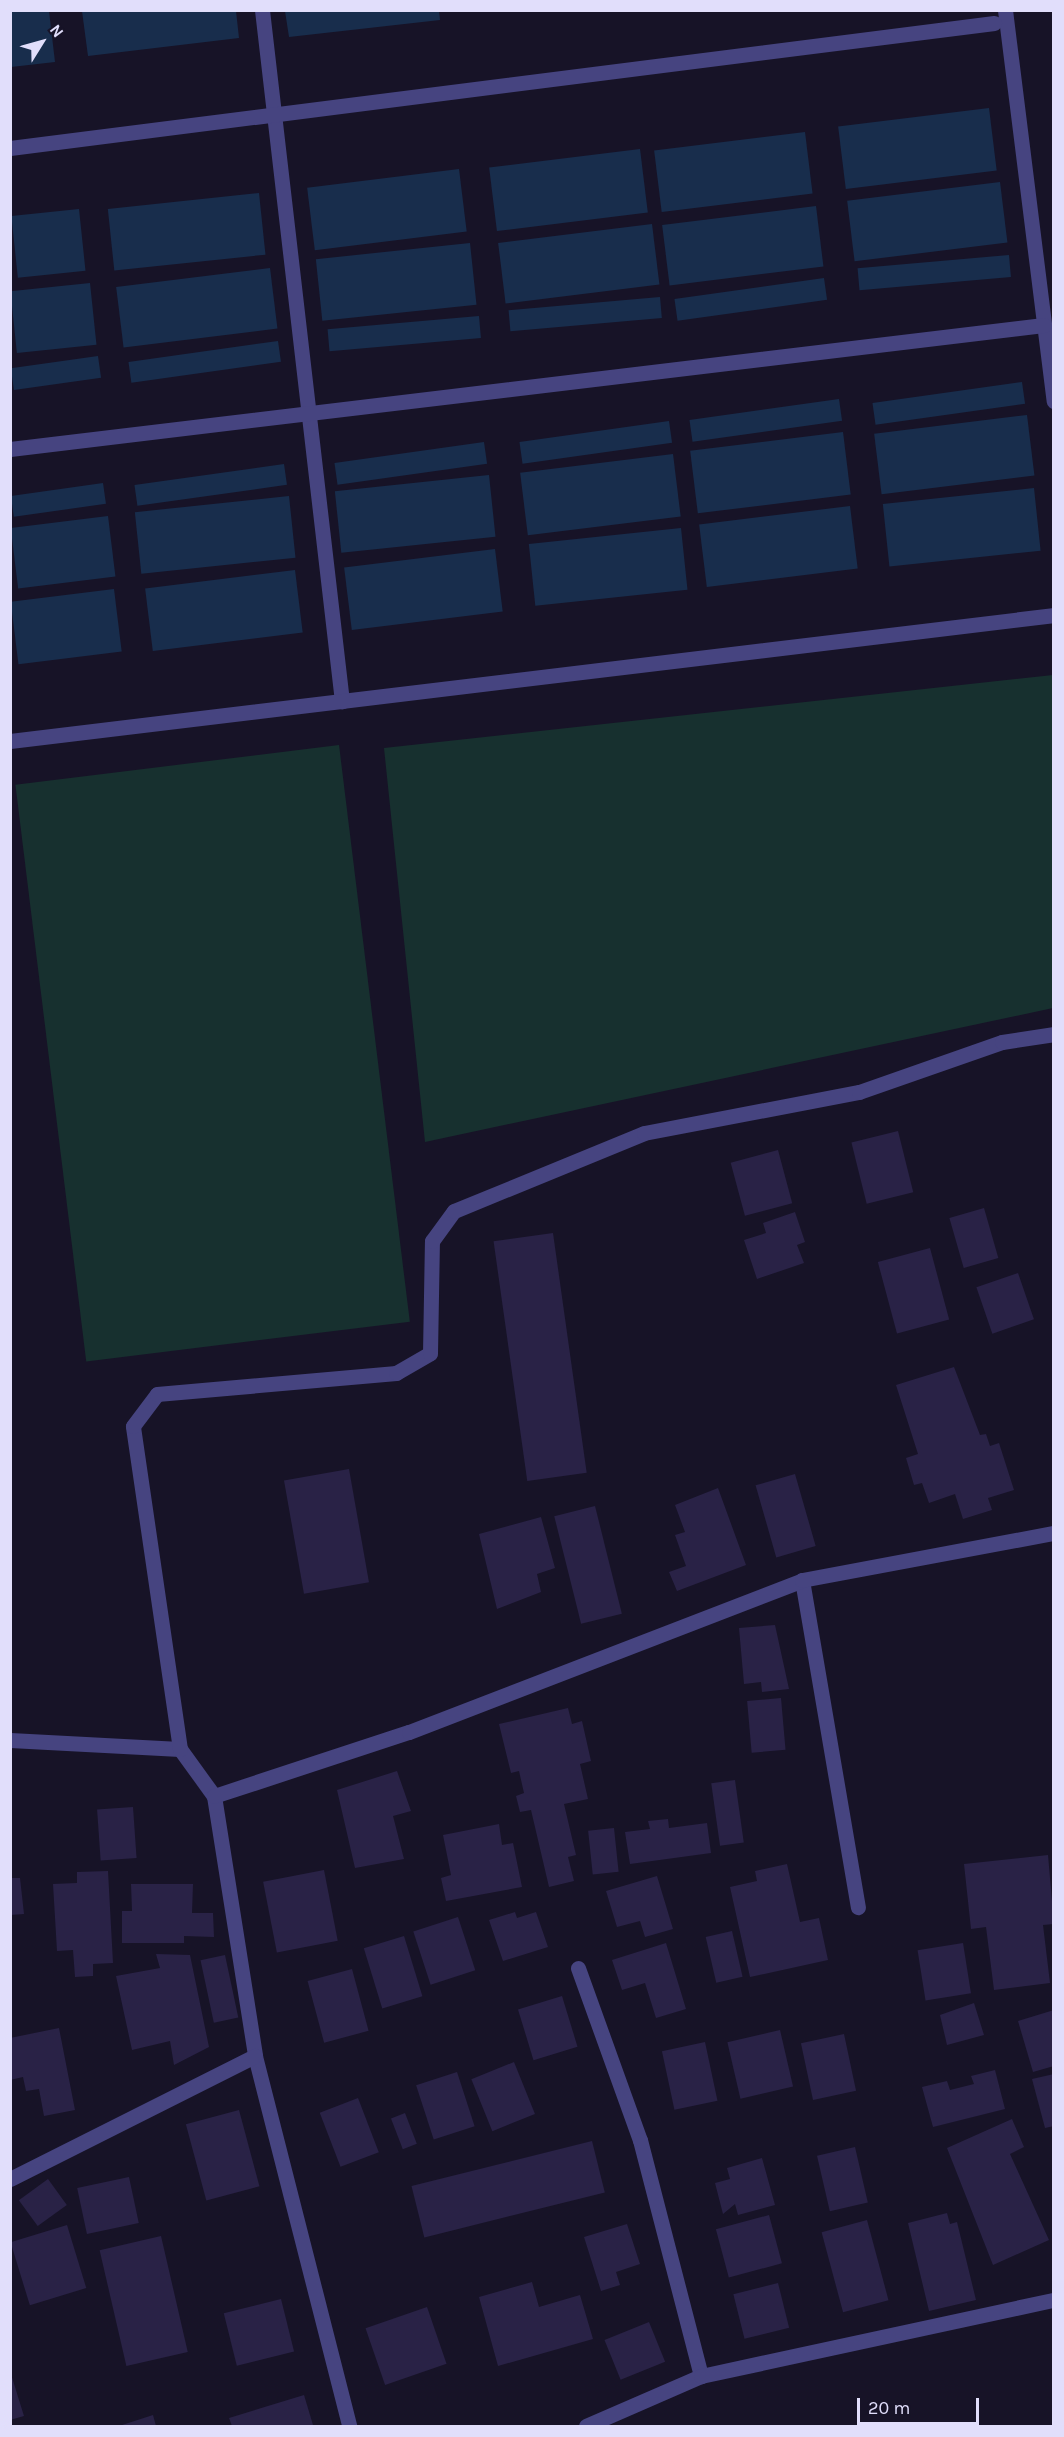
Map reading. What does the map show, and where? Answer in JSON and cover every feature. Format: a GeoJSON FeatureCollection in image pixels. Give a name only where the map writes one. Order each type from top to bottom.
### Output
{"type":"FeatureCollection","features":[{"type":"Feature","properties":{"kind":"street"},"geometry":{"type":"LineString","coordinates":[[262,10],[305,411],[342,701]]}},
{"type":"Feature","properties":{"kind":"street"},"geometry":{"type":"LineString","coordinates":[[1005,10],[1053,401]]}},
{"type":"Feature","properties":{"kind":"street"},"geometry":{"type":"LineString","coordinates":[[10,148],[273,117],[994,23]]}},
{"type":"Feature","properties":{"kind":"street"},"geometry":{"type":"LineString","coordinates":[[10,449],[305,411],[1044,324]]}},
{"type":"Feature","properties":{"kind":"street"},"geometry":{"type":"LineString","coordinates":[[10,741],[1053,615]]}},
{"type":"Feature","properties":{"kind":"street"},"geometry":{"type":"LineString","coordinates":[[349,2427],[255,2056],[214,1796],[180,1749],[133,1426],[157,1394],[396,1373],[430,1353],[432,1241],[454,1210],[644,1133],[859,1092],[1002,1042],[1053,1034]]}},
{"type":"Feature","properties":{"kind":"street"},"geometry":{"type":"LineString","coordinates":[[214,1796],[409,1732],[802,1580],[1053,1533]]}},
{"type":"Feature","properties":{"kind":"street"},"geometry":{"type":"LineString","coordinates":[[802,1580],[858,1907]]}},
{"type":"Feature","properties":{"kind":"street"},"geometry":{"type":"LineString","coordinates":[[10,1740],[180,1749]]}},
{"type":"Feature","properties":{"kind":"street"},"geometry":{"type":"LineString","coordinates":[[578,1968],[640,2140],[701,2376]]}},
{"type":"Feature","properties":{"kind":"street"},"geometry":{"type":"LineString","coordinates":[[10,2179],[255,2056]]}},
{"type":"Feature","properties":{"kind":"street"},"geometry":{"type":"LineString","coordinates":[[586,2427],[701,2376],[1053,2300]]}},
{"type":"Feature","properties":{"kind":"green space"},"geometry":{"type":"Polygon","coordinates":[[[1053,675],[1053,1008],[425,1142],[384,748],[1053,675]]]}},
{"type":"Feature","properties":{"kind":"green space"},"geometry":{"type":"Polygon","coordinates":[[[339,745],[410,1322],[86,1361],[15,785],[339,745]]]}},
{"type":"Feature","properties":{"kind":"water"},"geometry":{"type":"Polygon","coordinates":[[[10,11],[49,11],[55,62],[11,67],[10,11]]]}},
{"type":"Feature","properties":{"kind":"water"},"geometry":{"type":"Polygon","coordinates":[[[82,11],[236,11],[239,38],[88,56],[82,11]]]}},
{"type":"Feature","properties":{"kind":"water"},"geometry":{"type":"Polygon","coordinates":[[[285,11],[439,11],[440,20],[289,37],[285,11]]]}},
{"type":"Feature","properties":{"kind":"water"},"geometry":{"type":"Polygon","coordinates":[[[989,108],[997,171],[846,189],[838,127],[989,108]]]}},
{"type":"Feature","properties":{"kind":"water"},"geometry":{"type":"Polygon","coordinates":[[[805,132],[813,194],[662,212],[654,151],[805,132]]]}},
{"type":"Feature","properties":{"kind":"water"},"geometry":{"type":"Polygon","coordinates":[[[640,149],[648,213],[497,231],[489,168],[640,149]]]}},
{"type":"Feature","properties":{"kind":"water"},"geometry":{"type":"Polygon","coordinates":[[[459,169],[467,232],[315,250],[307,188],[459,169]]]}},
{"type":"Feature","properties":{"kind":"water"},"geometry":{"type":"Polygon","coordinates":[[[1000,182],[1007,243],[855,261],[847,201],[1000,182]]]}},
{"type":"Feature","properties":{"kind":"water"},"geometry":{"type":"Polygon","coordinates":[[[259,193],[265,255],[114,271],[108,209],[259,193]]]}},
{"type":"Feature","properties":{"kind":"water"},"geometry":{"type":"Polygon","coordinates":[[[816,206],[823,267],[670,285],[662,225],[816,206]]]}},
{"type":"Feature","properties":{"kind":"water"},"geometry":{"type":"Polygon","coordinates":[[[79,209],[85,271],[18,278],[11,216],[79,209]]]}},
{"type":"Feature","properties":{"kind":"water"},"geometry":{"type":"Polygon","coordinates":[[[652,224],[659,285],[506,303],[498,243],[652,224]]]}},
{"type":"Feature","properties":{"kind":"water"},"geometry":{"type":"Polygon","coordinates":[[[470,243],[476,305],[322,321],[316,259],[470,243]]]}},
{"type":"Feature","properties":{"kind":"water"},"geometry":{"type":"Polygon","coordinates":[[[1009,255],[1011,277],[859,290],[858,268],[1009,255]]]}},
{"type":"Feature","properties":{"kind":"water"},"geometry":{"type":"Polygon","coordinates":[[[270,268],[277,329],[124,347],[116,287],[270,268]]]}},
{"type":"Feature","properties":{"kind":"water"},"geometry":{"type":"Polygon","coordinates":[[[824,278],[827,300],[678,321],[674,299],[824,278]]]}},
{"type":"Feature","properties":{"kind":"water"},"geometry":{"type":"Polygon","coordinates":[[[90,283],[96,345],[17,353],[10,291],[90,283]]]}},
{"type":"Feature","properties":{"kind":"water"},"geometry":{"type":"Polygon","coordinates":[[[660,297],[662,318],[510,331],[509,310],[660,297]]]}},
{"type":"Feature","properties":{"kind":"water"},"geometry":{"type":"Polygon","coordinates":[[[479,316],[481,338],[329,351],[328,329],[479,316]]]}},
{"type":"Feature","properties":{"kind":"water"},"geometry":{"type":"Polygon","coordinates":[[[278,341],[281,362],[131,383],[128,362],[278,341]]]}},
{"type":"Feature","properties":{"kind":"water"},"geometry":{"type":"Polygon","coordinates":[[[98,356],[101,378],[14,390],[11,368],[98,356]]]}},
{"type":"Feature","properties":{"kind":"water"},"geometry":{"type":"Polygon","coordinates":[[[1022,382],[1025,404],[876,425],[872,403],[1022,382]]]}},
{"type":"Feature","properties":{"kind":"water"},"geometry":{"type":"Polygon","coordinates":[[[839,399],[842,421],[693,442],[689,420],[839,399]]]}},
{"type":"Feature","properties":{"kind":"water"},"geometry":{"type":"Polygon","coordinates":[[[1027,415],[1034,476],[882,494],[874,434],[1027,415]]]}},
{"type":"Feature","properties":{"kind":"water"},"geometry":{"type":"Polygon","coordinates":[[[669,421],[672,443],[523,464],[519,442],[669,421]]]}},
{"type":"Feature","properties":{"kind":"water"},"geometry":{"type":"Polygon","coordinates":[[[843,432],[851,495],[698,513],[690,451],[843,432]]]}},
{"type":"Feature","properties":{"kind":"water"},"geometry":{"type":"Polygon","coordinates":[[[484,442],[487,464],[338,485],[334,463],[484,442]]]}},
{"type":"Feature","properties":{"kind":"water"},"geometry":{"type":"Polygon","coordinates":[[[673,454],[681,517],[528,535],[520,473],[673,454]]]}},
{"type":"Feature","properties":{"kind":"water"},"geometry":{"type":"Polygon","coordinates":[[[284,464],[287,485],[137,506],[134,485],[284,464]]]}},
{"type":"Feature","properties":{"kind":"water"},"geometry":{"type":"Polygon","coordinates":[[[489,475],[495,537],[341,553],[335,491],[489,475]]]}},
{"type":"Feature","properties":{"kind":"water"},"geometry":{"type":"Polygon","coordinates":[[[103,483],[106,504],[14,517],[11,496],[103,483]]]}},
{"type":"Feature","properties":{"kind":"water"},"geometry":{"type":"Polygon","coordinates":[[[1034,488],[1041,551],[889,567],[883,504],[1034,488]]]}},
{"type":"Feature","properties":{"kind":"water"},"geometry":{"type":"Polygon","coordinates":[[[289,496],[295,558],[141,574],[135,512],[289,496]]]}},
{"type":"Feature","properties":{"kind":"water"},"geometry":{"type":"Polygon","coordinates":[[[850,506],[858,569],[707,587],[699,525],[850,506]]]}},
{"type":"Feature","properties":{"kind":"water"},"geometry":{"type":"Polygon","coordinates":[[[108,516],[115,577],[18,588],[11,528],[108,516]]]}},
{"type":"Feature","properties":{"kind":"water"},"geometry":{"type":"Polygon","coordinates":[[[681,528],[687,590],[535,606],[529,544],[681,528]]]}},
{"type":"Feature","properties":{"kind":"water"},"geometry":{"type":"Polygon","coordinates":[[[495,549],[503,612],[352,630],[344,568],[495,549]]]}},
{"type":"Feature","properties":{"kind":"water"},"geometry":{"type":"Polygon","coordinates":[[[295,570],[303,633],[153,651],[145,588],[295,570]]]}},
{"type":"Feature","properties":{"kind":"water"},"geometry":{"type":"Polygon","coordinates":[[[114,589],[122,652],[18,664],[11,602],[114,589]]]}},
{"type":"Feature","properties":{"kind":"building"},"geometry":{"type":"Polygon","coordinates":[[[898,1131],[913,1192],[867,1204],[851,1143],[898,1131]]]}},
{"type":"Feature","properties":{"kind":"building"},"geometry":{"type":"Polygon","coordinates":[[[778,1150],[792,1203],[745,1216],[731,1163],[778,1150]]]}},
{"type":"Feature","properties":{"kind":"building"},"geometry":{"type":"Polygon","coordinates":[[[984,1208],[998,1258],[964,1268],[949,1218],[984,1208]]]}},
{"type":"Feature","properties":{"kind":"building"},"geometry":{"type":"Polygon","coordinates":[[[795,1212],[805,1242],[797,1245],[804,1263],[757,1279],[744,1240],[766,1233],[763,1223],[795,1212]]]}},
{"type":"Feature","properties":{"kind":"building"},"geometry":{"type":"Polygon","coordinates":[[[553,1233],[587,1473],[527,1481],[494,1241],[553,1233]]]}},
{"type":"Feature","properties":{"kind":"building"},"geometry":{"type":"Polygon","coordinates":[[[930,1248],[949,1319],[897,1333],[878,1262],[930,1248]]]}},
{"type":"Feature","properties":{"kind":"building"},"geometry":{"type":"Polygon","coordinates":[[[1018,1273],[1034,1319],[992,1334],[976,1287],[1018,1273]]]}},
{"type":"Feature","properties":{"kind":"building"},"geometry":{"type":"Polygon","coordinates":[[[954,1367],[980,1435],[986,1434],[990,1446],[999,1443],[1014,1490],[988,1498],[992,1510],[963,1519],[955,1494],[929,1503],[922,1483],[914,1485],[906,1458],[918,1454],[896,1385],[954,1367]]]}},
{"type":"Feature","properties":{"kind":"building"},"geometry":{"type":"Polygon","coordinates":[[[349,1469],[369,1582],[304,1594],[284,1480],[349,1469]]]}},
{"type":"Feature","properties":{"kind":"building"},"geometry":{"type":"Polygon","coordinates":[[[795,1474],[816,1546],[776,1557],[756,1485],[795,1474]]]}},
{"type":"Feature","properties":{"kind":"building"},"geometry":{"type":"Polygon","coordinates":[[[718,1488],[746,1565],[677,1591],[669,1572],[686,1566],[675,1535],[685,1532],[675,1505],[718,1488]]]}},
{"type":"Feature","properties":{"kind":"building"},"geometry":{"type":"Polygon","coordinates":[[[595,1506],[622,1614],[581,1624],[554,1516],[595,1506]]]}},
{"type":"Feature","properties":{"kind":"building"},"geometry":{"type":"Polygon","coordinates":[[[541,1517],[555,1568],[537,1574],[541,1592],[497,1609],[479,1534],[541,1517]]]}},
{"type":"Feature","properties":{"kind":"building"},"geometry":{"type":"Polygon","coordinates":[[[775,1625],[789,1689],[762,1692],[761,1682],[744,1684],[739,1628],[775,1625]]]}},
{"type":"Feature","properties":{"kind":"building"},"geometry":{"type":"Polygon","coordinates":[[[781,1698],[786,1750],[752,1753],[747,1701],[781,1698]]]}},
{"type":"Feature","properties":{"kind":"building"},"geometry":{"type":"Polygon","coordinates":[[[568,1708],[572,1724],[582,1721],[591,1761],[580,1764],[588,1799],[564,1804],[576,1855],[568,1857],[574,1881],[549,1887],[531,1810],[520,1812],[516,1796],[524,1793],[519,1771],[511,1773],[499,1724],[568,1708]]]}},
{"type":"Feature","properties":{"kind":"building"},"geometry":{"type":"Polygon","coordinates":[[[397,1771],[411,1811],[393,1816],[404,1859],[355,1868],[337,1790],[397,1771]]]}},
{"type":"Feature","properties":{"kind":"building"},"geometry":{"type":"Polygon","coordinates":[[[735,1780],[744,1842],[720,1846],[711,1783],[735,1780]]]}},
{"type":"Feature","properties":{"kind":"building"},"geometry":{"type":"Polygon","coordinates":[[[133,1807],[137,1858],[101,1860],[97,1810],[133,1807]]]}},
{"type":"Feature","properties":{"kind":"building"},"geometry":{"type":"Polygon","coordinates":[[[668,1819],[669,1828],[707,1823],[711,1853],[630,1864],[625,1832],[650,1829],[648,1821],[668,1819]]]}},
{"type":"Feature","properties":{"kind":"building"},"geometry":{"type":"Polygon","coordinates":[[[499,1824],[502,1845],[513,1843],[522,1887],[446,1901],[441,1878],[451,1875],[443,1835],[499,1824]]]}},
{"type":"Feature","properties":{"kind":"building"},"geometry":{"type":"Polygon","coordinates":[[[614,1828],[619,1872],[593,1874],[588,1831],[614,1828]]]}},
{"type":"Feature","properties":{"kind":"building"},"geometry":{"type":"Polygon","coordinates":[[[1048,1855],[1054,1924],[1043,1925],[1050,1983],[994,1990],[986,1927],[971,1929],[964,1864],[1048,1855]]]}},
{"type":"Feature","properties":{"kind":"building"},"geometry":{"type":"Polygon","coordinates":[[[787,1864],[800,1922],[819,1918],[828,1960],[750,1977],[730,1887],[757,1881],[755,1871],[787,1864]]]}},
{"type":"Feature","properties":{"kind":"building"},"geometry":{"type":"Polygon","coordinates":[[[324,1870],[338,1941],[277,1953],[263,1882],[324,1870]]]}},
{"type":"Feature","properties":{"kind":"building"},"geometry":{"type":"Polygon","coordinates":[[[108,1871],[113,1963],[93,1964],[93,1976],[75,1977],[73,1950],[57,1951],[53,1884],[77,1883],[77,1872],[108,1871]]]}},
{"type":"Feature","properties":{"kind":"building"},"geometry":{"type":"Polygon","coordinates":[[[657,1876],[673,1929],[645,1937],[640,1921],[617,1927],[606,1891],[657,1876]]]}},
{"type":"Feature","properties":{"kind":"building"},"geometry":{"type":"Polygon","coordinates":[[[10,1878],[20,1878],[24,1914],[10,1915],[10,1878]]]}},
{"type":"Feature","properties":{"kind":"building"},"geometry":{"type":"Polygon","coordinates":[[[131,1884],[193,1884],[192,1913],[213,1913],[214,1937],[184,1936],[184,1943],[122,1943],[122,1911],[132,1911],[131,1884]]]}},
{"type":"Feature","properties":{"kind":"building"},"geometry":{"type":"Polygon","coordinates":[[[515,1912],[517,1918],[536,1912],[548,1947],[503,1961],[489,1920],[515,1912]]]}},
{"type":"Feature","properties":{"kind":"building"},"geometry":{"type":"Polygon","coordinates":[[[458,1917],[475,1970],[431,1985],[413,1932],[458,1917]]]}},
{"type":"Feature","properties":{"kind":"building"},"geometry":{"type":"Polygon","coordinates":[[[732,1931],[743,1977],[716,1983],[706,1937],[732,1931]]]}},
{"type":"Feature","properties":{"kind":"building"},"geometry":{"type":"Polygon","coordinates":[[[404,1936],[422,1996],[382,2009],[364,1948],[404,1936]]]}},
{"type":"Feature","properties":{"kind":"building"},"geometry":{"type":"Polygon","coordinates":[[[666,1943],[686,2009],[656,2018],[645,1983],[622,1990],[612,1960],[666,1943]]]}},
{"type":"Feature","properties":{"kind":"building"},"geometry":{"type":"Polygon","coordinates":[[[963,1943],[971,1993],[926,2001],[918,1950],[963,1943]]]}},
{"type":"Feature","properties":{"kind":"building"},"geometry":{"type":"Polygon","coordinates":[[[156,1954],[190,1955],[209,2047],[174,2065],[170,2041],[132,2050],[116,1976],[160,1968],[156,1954]]]}},
{"type":"Feature","properties":{"kind":"building"},"geometry":{"type":"Polygon","coordinates":[[[225,1955],[238,2018],[214,2023],[201,1960],[225,1955]]]}},
{"type":"Feature","properties":{"kind":"building"},"geometry":{"type":"Polygon","coordinates":[[[352,1969],[369,2031],[324,2043],[308,1981],[352,1969]]]}},
{"type":"Feature","properties":{"kind":"building"},"geometry":{"type":"Polygon","coordinates":[[[562,1996],[577,2047],[534,2060],[518,2009],[562,1996]]]}},
{"type":"Feature","properties":{"kind":"building"},"geometry":{"type":"Polygon","coordinates":[[[974,2003],[984,2035],[947,2045],[940,2015],[974,2003]]]}},
{"type":"Feature","properties":{"kind":"building"},"geometry":{"type":"Polygon","coordinates":[[[1054,2010],[1054,2066],[1033,2072],[1018,2021],[1054,2010]]]}},
{"type":"Feature","properties":{"kind":"building"},"geometry":{"type":"Polygon","coordinates":[[[59,2028],[75,2110],[44,2116],[39,2089],[26,2091],[23,2077],[10,2080],[10,2038],[59,2028]]]}},
{"type":"Feature","properties":{"kind":"building"},"geometry":{"type":"Polygon","coordinates":[[[780,2030],[793,2087],[740,2099],[727,2042],[780,2030]]]}},
{"type":"Feature","properties":{"kind":"building"},"geometry":{"type":"Polygon","coordinates":[[[844,2034],[856,2091],[813,2100],[801,2043],[844,2034]]]}},
{"type":"Feature","properties":{"kind":"building"},"geometry":{"type":"Polygon","coordinates":[[[705,2042],[717,2101],[674,2110],[662,2051],[705,2042]]]}},
{"type":"Feature","properties":{"kind":"building"},"geometry":{"type":"Polygon","coordinates":[[[514,2062],[535,2114],[492,2131],[471,2079],[514,2062]]]}},
{"type":"Feature","properties":{"kind":"building"},"geometry":{"type":"Polygon","coordinates":[[[995,2070],[1005,2109],[933,2127],[922,2087],[947,2081],[950,2090],[974,2084],[971,2076],[995,2070]]]}},
{"type":"Feature","properties":{"kind":"building"},"geometry":{"type":"Polygon","coordinates":[[[457,2072],[475,2126],[434,2139],[416,2085],[457,2072]]]}},
{"type":"Feature","properties":{"kind":"building"},"geometry":{"type":"Polygon","coordinates":[[[1054,2074],[1054,2126],[1045,2128],[1032,2079],[1054,2074]]]}},
{"type":"Feature","properties":{"kind":"building"},"geometry":{"type":"Polygon","coordinates":[[[358,2098],[379,2152],[341,2167],[320,2113],[358,2098]]]}},
{"type":"Feature","properties":{"kind":"building"},"geometry":{"type":"Polygon","coordinates":[[[239,2110],[259,2186],[206,2201],[186,2124],[239,2110]]]}},
{"type":"Feature","properties":{"kind":"building"},"geometry":{"type":"Polygon","coordinates":[[[405,2113],[417,2144],[403,2149],[391,2118],[405,2113]]]}},
{"type":"Feature","properties":{"kind":"building"},"geometry":{"type":"Polygon","coordinates":[[[1012,2119],[1024,2147],[1010,2154],[1049,2240],[993,2265],[947,2148],[1012,2119]]]}},
{"type":"Feature","properties":{"kind":"building"},"geometry":{"type":"Polygon","coordinates":[[[592,2141],[605,2192],[424,2237],[412,2186],[592,2141]]]}},
{"type":"Feature","properties":{"kind":"building"},"geometry":{"type":"Polygon","coordinates":[[[855,2147],[868,2203],[830,2211],[817,2156],[855,2147]]]}},
{"type":"Feature","properties":{"kind":"building"},"geometry":{"type":"Polygon","coordinates":[[[762,2158],[775,2205],[738,2215],[735,2204],[723,2214],[715,2183],[730,2179],[727,2168],[762,2158]]]}},
{"type":"Feature","properties":{"kind":"building"},"geometry":{"type":"Polygon","coordinates":[[[129,2177],[139,2223],[87,2234],[77,2188],[129,2177]]]}},
{"type":"Feature","properties":{"kind":"building"},"geometry":{"type":"Polygon","coordinates":[[[48,2179],[67,2205],[38,2226],[19,2200],[48,2179]]]}},
{"type":"Feature","properties":{"kind":"building"},"geometry":{"type":"Polygon","coordinates":[[[947,2213],[950,2224],[957,2222],[976,2300],[929,2311],[908,2223],[947,2213]]]}},
{"type":"Feature","properties":{"kind":"building"},"geometry":{"type":"Polygon","coordinates":[[[769,2215],[782,2263],[729,2278],[716,2229],[769,2215]]]}},
{"type":"Feature","properties":{"kind":"building"},"geometry":{"type":"Polygon","coordinates":[[[867,2220],[888,2300],[843,2312],[822,2232],[867,2220]]]}},
{"type":"Feature","properties":{"kind":"building"},"geometry":{"type":"Polygon","coordinates":[[[627,2224],[640,2264],[616,2272],[620,2285],[601,2291],[584,2237],[627,2224]]]}},
{"type":"Feature","properties":{"kind":"building"},"geometry":{"type":"Polygon","coordinates":[[[67,2225],[86,2288],[30,2305],[11,2242],[67,2225]]]}},
{"type":"Feature","properties":{"kind":"building"},"geometry":{"type":"Polygon","coordinates":[[[161,2236],[188,2352],[126,2366],[100,2250],[161,2236]]]}},
{"type":"Feature","properties":{"kind":"building"},"geometry":{"type":"Polygon","coordinates":[[[532,2282],[539,2307],[580,2295],[593,2339],[498,2366],[479,2297],[532,2282]]]}},
{"type":"Feature","properties":{"kind":"building"},"geometry":{"type":"Polygon","coordinates":[[[778,2283],[789,2328],[744,2339],[733,2294],[778,2283]]]}},
{"type":"Feature","properties":{"kind":"building"},"geometry":{"type":"Polygon","coordinates":[[[281,2299],[294,2351],[237,2366],[224,2313],[281,2299]]]}},
{"type":"Feature","properties":{"kind":"building"},"geometry":{"type":"Polygon","coordinates":[[[427,2307],[447,2364],[385,2385],[366,2328],[427,2307]]]}},
{"type":"Feature","properties":{"kind":"building"},"geometry":{"type":"Polygon","coordinates":[[[649,2322],[665,2362],[621,2380],[604,2340],[649,2322]]]}},
{"type":"Feature","properties":{"kind":"building"},"geometry":{"type":"Polygon","coordinates":[[[10,2371],[24,2416],[10,2420],[10,2371]]]}},
{"type":"Feature","properties":{"kind":"building"},"geometry":{"type":"Polygon","coordinates":[[[304,2395],[313,2425],[232,2426],[229,2418],[304,2395]]]}},
{"type":"Feature","properties":{"kind":"building"},"geometry":{"type":"Polygon","coordinates":[[[153,2415],[156,2426],[119,2426],[153,2415]]]}}]}
